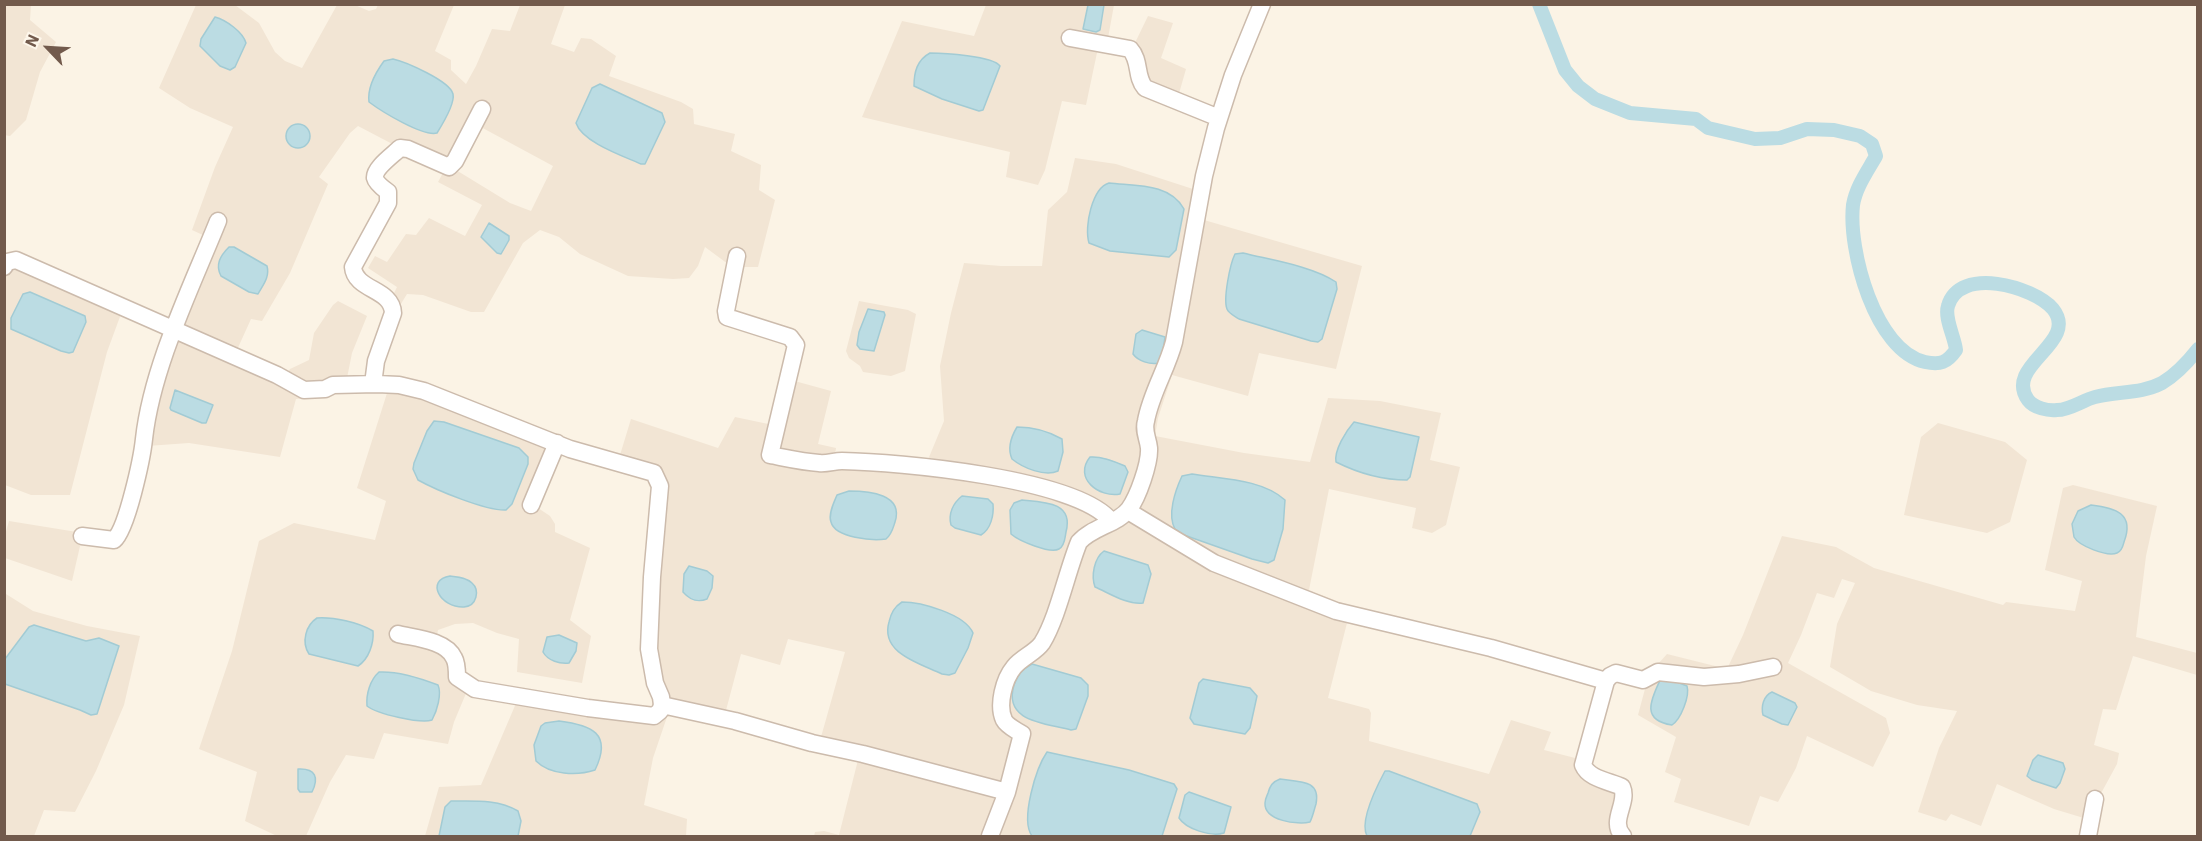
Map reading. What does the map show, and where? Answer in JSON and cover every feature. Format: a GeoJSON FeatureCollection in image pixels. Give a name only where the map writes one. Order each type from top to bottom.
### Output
{"type":"FeatureCollection","features":[{"type":"Feature","properties":{"kind":"street"},"geometry":{"type":"LineString","coordinates":[[990,837],[1007,792],[1022,734],[1005,722],[1002,711],[1002,698],[1007,679],[1014,667],[1042,643],[1078,542],[1086,533],[1128,511],[1146,466],[1149,447],[1145,437],[1145,422],[1157,385],[1169,363],[1204,176],[1233,75],[1262,4]]}},
{"type":"Feature","properties":{"kind":"street"},"geometry":{"type":"LineString","coordinates":[[1070,38],[1130,49],[1135,54],[1139,77],[1145,88],[1219,118]]}},
{"type":"Feature","properties":{"kind":"street"},"geometry":{"type":"LineString","coordinates":[[373,384],[376,361],[393,313],[392,306],[389,300],[359,281],[353,267],[389,197],[388,192],[376,181],[375,177],[380,167],[400,148],[408,149],[449,167],[455,161],[483,109]]}},
{"type":"Feature","properties":{"kind":"street"},"geometry":{"type":"LineString","coordinates":[[82,536],[114,540],[120,530],[143,453],[149,411],[162,364],[218,221]]}},
{"type":"Feature","properties":{"kind":"street"},"geometry":{"type":"LineString","coordinates":[[736,256],[727,316],[790,338],[796,345],[770,454],[819,463],[843,461],[876,463],[982,476],[1046,489],[1082,500],[1105,513],[1111,521]]}},
{"type":"Feature","properties":{"kind":"street"},"geometry":{"type":"LineString","coordinates":[[4,267],[7,262],[16,260],[276,375],[304,390],[325,389],[333,385],[399,385],[424,391],[557,443],[654,473],[660,486],[652,577],[649,649],[655,683],[662,705],[660,711],[654,716],[475,689],[457,677],[454,656],[447,650],[436,643],[398,634]]}},
{"type":"Feature","properties":{"kind":"street"},"geometry":{"type":"LineString","coordinates":[[531,505],[557,443]]}},
{"type":"Feature","properties":{"kind":"street"},"geometry":{"type":"LineString","coordinates":[[1128,511],[1172,540],[1214,563],[1336,611],[1491,648],[1606,681]]}},
{"type":"Feature","properties":{"kind":"street"},"geometry":{"type":"LineString","coordinates":[[1623,837],[1617,824],[1624,793],[1622,787],[1586,772],[1583,765],[1606,681],[1610,676],[1616,673],[1643,680],[1658,672],[1704,676],[1739,674],[1773,667]]}},
{"type":"Feature","properties":{"kind":"street"},"geometry":{"type":"LineString","coordinates":[[662,705],[735,721],[812,743],[1007,792]]}},
{"type":"Feature","properties":{"kind":"street"},"geometry":{"type":"LineString","coordinates":[[2088,837],[2095,799]]}},
{"type":"Feature","properties":{"kind":"shaded area"},"geometry":{"type":"Polygon","coordinates":[[[4,5],[31,5],[30,20],[56,42],[40,72],[26,120],[10,136],[4,135],[4,5]]]}},
{"type":"Feature","properties":{"kind":"shaded area"},"geometry":{"type":"Polygon","coordinates":[[[196,5],[235,5],[259,23],[275,52],[285,61],[302,68],[337,5],[355,5],[369,11],[376,9],[378,5],[454,5],[435,51],[451,60],[451,70],[466,84],[492,29],[510,31],[520,5],[565,5],[551,44],[574,52],[581,38],[591,39],[616,56],[609,76],[681,102],[693,109],[694,124],[735,134],[731,151],[761,165],[759,190],[775,200],[758,267],[732,267],[705,247],[698,266],[689,278],[628,276],[580,254],[559,237],[540,230],[523,243],[484,312],[471,312],[423,295],[407,294],[396,312],[392,297],[397,287],[368,268],[375,256],[387,262],[406,234],[416,235],[429,218],[465,236],[482,205],[438,182],[444,171],[358,126],[350,133],[319,177],[328,184],[290,273],[262,321],[251,319],[236,352],[285,376],[290,369],[309,360],[314,333],[338,301],[367,316],[352,353],[347,378],[334,392],[324,397],[296,399],[280,457],[189,443],[147,446],[140,431],[205,236],[192,230],[215,167],[233,127],[190,108],[159,88],[196,5]],[[479,126],[456,170],[510,203],[531,211],[553,166],[479,126]]]}},
{"type":"Feature","properties":{"kind":"shaded area"},"geometry":{"type":"Polygon","coordinates":[[[986,5],[1114,5],[1106,49],[1098,48],[1086,105],[1062,101],[1045,170],[1038,185],[1006,177],[1010,152],[862,117],[902,21],[974,36],[986,5]]]}},
{"type":"Feature","properties":{"kind":"shaded area"},"geometry":{"type":"Polygon","coordinates":[[[1148,16],[1173,23],[1161,58],[1186,69],[1176,104],[1147,93],[1133,47],[1148,16]]]}},
{"type":"Feature","properties":{"kind":"shaded area"},"geometry":{"type":"Polygon","coordinates":[[[1075,158],[1116,164],[1196,190],[1204,220],[1362,266],[1336,369],[1259,353],[1248,396],[1172,375],[1158,418],[1155,436],[1244,453],[1310,462],[1328,398],[1380,401],[1441,413],[1430,460],[1460,467],[1446,525],[1432,533],[1412,528],[1416,508],[1329,489],[1309,590],[1347,605],[1348,619],[1328,698],[1369,709],[1371,713],[1369,741],[1489,774],[1511,720],[1551,732],[1544,750],[1579,759],[1591,768],[1621,780],[1623,823],[1626,832],[1631,836],[814,836],[815,832],[824,831],[839,835],[858,760],[668,714],[653,758],[644,805],[687,819],[686,836],[425,836],[439,787],[481,785],[517,701],[647,711],[655,706],[646,682],[643,611],[647,528],[654,485],[620,455],[631,419],[718,448],[735,417],[773,425],[791,380],[831,391],[818,444],[836,448],[835,455],[927,462],[944,421],[940,366],[964,263],[1042,266],[1048,210],[1067,192],[1075,158]],[[788,639],[780,665],[741,654],[725,714],[821,737],[845,652],[788,639]]]}},
{"type":"Feature","properties":{"kind":"shaded area"},"geometry":{"type":"Polygon","coordinates":[[[4,260],[125,303],[107,352],[70,495],[31,495],[5,485],[4,260]]]}},
{"type":"Feature","properties":{"kind":"shaded area"},"geometry":{"type":"Polygon","coordinates":[[[859,301],[908,310],[916,314],[905,371],[891,376],[863,372],[860,366],[849,358],[846,351],[859,301]]]}},
{"type":"Feature","properties":{"kind":"shaded area"},"geometry":{"type":"Polygon","coordinates":[[[388,390],[508,417],[551,432],[564,440],[535,506],[550,516],[555,524],[555,532],[590,548],[570,620],[591,636],[582,683],[517,672],[519,639],[473,623],[455,624],[438,630],[436,640],[467,691],[448,744],[384,733],[374,759],[346,755],[330,782],[306,836],[277,836],[245,821],[257,772],[199,749],[232,651],[259,541],[294,523],[375,540],[386,501],[357,488],[388,390]]]}},
{"type":"Feature","properties":{"kind":"shaded area"},"geometry":{"type":"Polygon","coordinates":[[[1938,423],[2005,442],[2027,460],[2010,522],[1987,533],[1904,515],[1921,437],[1938,423]]]}},
{"type":"Feature","properties":{"kind":"shaded area"},"geometry":{"type":"Polygon","coordinates":[[[2073,485],[2157,506],[2146,556],[2136,637],[2197,653],[2197,675],[2133,656],[2116,710],[2103,709],[2094,745],[2119,753],[2117,764],[2087,819],[2054,809],[1997,784],[1981,826],[1951,814],[1946,821],[1918,812],[1939,748],[1957,711],[1917,705],[1871,691],[1830,667],[1837,624],[1855,583],[1842,579],[1834,598],[1817,593],[1788,663],[1886,718],[1890,733],[1873,767],[1807,736],[1796,768],[1778,802],[1760,796],[1749,826],[1674,802],[1681,779],[1665,772],[1676,737],[1638,715],[1649,674],[1667,654],[1727,669],[1782,536],[1836,547],[1874,568],[2003,605],[2006,602],[2075,611],[2082,581],[2045,570],[2063,488],[2073,485]]]}},
{"type":"Feature","properties":{"kind":"shaded area"},"geometry":{"type":"Polygon","coordinates":[[[9,521],[83,533],[72,581],[5,558],[5,535],[9,521]]]}},
{"type":"Feature","properties":{"kind":"shaded area"},"geometry":{"type":"Polygon","coordinates":[[[4,587],[6,594],[33,611],[87,626],[140,636],[124,705],[96,771],[75,812],[44,810],[34,836],[5,836],[4,587]]]}},
{"type":"Feature","properties":{"kind":"water"},"geometry":{"type":"Polygon","coordinates":[[[1088,5],[1104,5],[1100,30],[1096,32],[1083,29],[1088,5]]]}},
{"type":"Feature","properties":{"kind":"water"},"geometry":{"type":"Polygon","coordinates":[[[215,17],[234,27],[246,43],[235,67],[230,70],[220,66],[200,46],[201,39],[215,17]]]}},
{"type":"Feature","properties":{"kind":"water"},"geometry":{"type":"Polygon","coordinates":[[[930,53],[978,57],[1000,66],[983,110],[979,111],[942,99],[914,86],[917,67],[930,53]]]}},
{"type":"Feature","properties":{"kind":"water"},"geometry":{"type":"Polygon","coordinates":[[[393,59],[427,73],[444,83],[453,94],[448,114],[437,133],[412,127],[369,102],[369,91],[375,75],[384,61],[393,59]]]}},
{"type":"Feature","properties":{"kind":"water"},"geometry":{"type":"Polygon","coordinates":[[[600,84],[662,113],[665,122],[645,164],[604,148],[586,136],[576,123],[592,88],[600,84]]]}},
{"type":"Feature","properties":{"kind":"water"},"geometry":{"type":"Polygon","coordinates":[[[298,124],[303,125],[309,131],[309,141],[303,147],[298,148],[293,147],[287,141],[286,136],[287,131],[293,125],[298,124]]]}},
{"type":"Feature","properties":{"kind":"water"},"geometry":{"type":"Polygon","coordinates":[[[1109,183],[1151,187],[1170,194],[1178,201],[1184,209],[1176,250],[1169,257],[1110,251],[1089,243],[1089,218],[1094,200],[1103,186],[1109,183]]]}},
{"type":"Feature","properties":{"kind":"water"},"geometry":{"type":"Polygon","coordinates":[[[489,223],[509,236],[501,254],[497,253],[481,237],[489,223]]]}},
{"type":"Feature","properties":{"kind":"water"},"geometry":{"type":"Polygon","coordinates":[[[229,247],[234,247],[267,266],[267,277],[258,294],[249,292],[221,276],[218,268],[219,261],[229,247]]]}},
{"type":"Feature","properties":{"kind":"water"},"geometry":{"type":"Polygon","coordinates":[[[1243,253],[1303,268],[1336,282],[1337,289],[1322,339],[1318,342],[1311,341],[1239,319],[1229,312],[1226,304],[1226,290],[1229,273],[1235,254],[1243,253]]]}},
{"type":"Feature","properties":{"kind":"water"},"geometry":{"type":"Polygon","coordinates":[[[30,292],[85,316],[86,322],[73,352],[61,351],[11,329],[11,318],[23,294],[30,292]]]}},
{"type":"Feature","properties":{"kind":"water"},"geometry":{"type":"Polygon","coordinates":[[[868,309],[884,312],[885,315],[874,351],[860,349],[857,345],[859,332],[868,309]]]}},
{"type":"Feature","properties":{"kind":"water"},"geometry":{"type":"Polygon","coordinates":[[[1142,330],[1165,337],[1159,363],[1144,362],[1133,354],[1136,334],[1142,330]]]}},
{"type":"Feature","properties":{"kind":"water"},"geometry":{"type":"Polygon","coordinates":[[[175,390],[213,405],[206,423],[171,410],[175,390]]]}},
{"type":"Feature","properties":{"kind":"water"},"geometry":{"type":"Polygon","coordinates":[[[434,421],[444,422],[519,448],[528,457],[528,464],[512,504],[506,510],[474,504],[418,480],[413,469],[414,463],[427,431],[434,421]]]}},
{"type":"Feature","properties":{"kind":"water"},"geometry":{"type":"Polygon","coordinates":[[[1354,422],[1419,437],[1410,477],[1407,480],[1371,475],[1336,462],[1339,446],[1354,422]]]}},
{"type":"Feature","properties":{"kind":"water"},"geometry":{"type":"Polygon","coordinates":[[[1017,427],[1041,430],[1062,439],[1063,452],[1058,471],[1047,473],[1034,471],[1012,459],[1010,443],[1017,427]]]}},
{"type":"Feature","properties":{"kind":"water"},"geometry":{"type":"Polygon","coordinates":[[[1090,457],[1103,458],[1125,466],[1128,472],[1120,494],[1097,490],[1086,479],[1086,465],[1090,457]]]}},
{"type":"Feature","properties":{"kind":"water"},"geometry":{"type":"Polygon","coordinates":[[[1192,474],[1253,484],[1276,493],[1285,500],[1283,529],[1274,560],[1268,563],[1252,559],[1184,535],[1175,529],[1172,510],[1175,496],[1182,476],[1192,474]]]}},
{"type":"Feature","properties":{"kind":"water"},"geometry":{"type":"Polygon","coordinates":[[[849,491],[875,493],[890,500],[894,505],[895,522],[886,539],[855,537],[839,532],[834,527],[830,515],[834,501],[837,495],[849,491]]]}},
{"type":"Feature","properties":{"kind":"water"},"geometry":{"type":"Polygon","coordinates":[[[962,496],[988,499],[993,504],[991,521],[981,535],[951,525],[952,509],[962,496]]]}},
{"type":"Feature","properties":{"kind":"water"},"geometry":{"type":"Polygon","coordinates":[[[1022,500],[1055,505],[1066,515],[1067,522],[1061,548],[1049,550],[1027,543],[1011,534],[1010,510],[1014,503],[1022,500]]]}},
{"type":"Feature","properties":{"kind":"water"},"geometry":{"type":"Polygon","coordinates":[[[2091,505],[2115,510],[2125,518],[2127,532],[2123,547],[2119,552],[2112,554],[2094,550],[2081,544],[2074,537],[2072,524],[2078,511],[2091,505]]]}},
{"type":"Feature","properties":{"kind":"water"},"geometry":{"type":"Polygon","coordinates":[[[1104,551],[1148,565],[1151,574],[1143,603],[1124,600],[1095,587],[1094,568],[1104,551]]]}},
{"type":"Feature","properties":{"kind":"water"},"geometry":{"type":"Polygon","coordinates":[[[689,566],[707,571],[713,576],[712,588],[707,599],[694,600],[683,592],[684,574],[689,566]]]}},
{"type":"Feature","properties":{"kind":"water"},"geometry":{"type":"Polygon","coordinates":[[[450,576],[472,583],[476,590],[476,597],[472,604],[464,607],[455,606],[442,599],[437,588],[438,583],[450,576]]]}},
{"type":"Feature","properties":{"kind":"water"},"geometry":{"type":"Polygon","coordinates":[[[902,602],[942,610],[968,626],[973,633],[955,673],[942,674],[913,661],[890,642],[889,622],[893,611],[902,602]]]}},
{"type":"Feature","properties":{"kind":"water"},"geometry":{"type":"Polygon","coordinates":[[[317,618],[346,621],[373,631],[370,650],[362,663],[358,666],[309,654],[305,644],[306,634],[310,625],[317,618]]]}},
{"type":"Feature","properties":{"kind":"water"},"geometry":{"type":"Polygon","coordinates":[[[34,625],[86,641],[99,638],[119,646],[97,714],[91,715],[5,684],[5,659],[29,627],[34,625]]]}},
{"type":"Feature","properties":{"kind":"water"},"geometry":{"type":"Polygon","coordinates":[[[559,635],[577,643],[576,651],[569,663],[554,661],[543,652],[547,637],[559,635]]]}},
{"type":"Feature","properties":{"kind":"water"},"geometry":{"type":"Polygon","coordinates":[[[1032,664],[1081,678],[1088,685],[1088,696],[1076,729],[1071,730],[1029,719],[1020,714],[1015,707],[1012,697],[1014,685],[1021,673],[1032,664]]]}},
{"type":"Feature","properties":{"kind":"water"},"geometry":{"type":"Polygon","coordinates":[[[379,672],[409,676],[438,685],[438,702],[432,720],[399,718],[367,706],[369,688],[379,672]]]}},
{"type":"Feature","properties":{"kind":"water"},"geometry":{"type":"Polygon","coordinates":[[[1662,676],[1687,686],[1688,690],[1679,718],[1672,725],[1661,722],[1652,713],[1652,699],[1662,676]]]}},
{"type":"Feature","properties":{"kind":"water"},"geometry":{"type":"Polygon","coordinates":[[[1203,679],[1250,688],[1257,696],[1250,728],[1245,734],[1194,724],[1190,718],[1199,683],[1203,679]]]}},
{"type":"Feature","properties":{"kind":"water"},"geometry":{"type":"Polygon","coordinates":[[[1772,692],[1795,703],[1797,707],[1788,725],[1763,715],[1763,702],[1772,692]]]}},
{"type":"Feature","properties":{"kind":"water"},"geometry":{"type":"Polygon","coordinates":[[[559,721],[581,725],[596,733],[601,747],[595,770],[580,773],[556,772],[536,761],[534,745],[541,726],[545,723],[559,721]]]}},
{"type":"Feature","properties":{"kind":"water"},"geometry":{"type":"Polygon","coordinates":[[[1047,752],[1129,770],[1174,784],[1177,789],[1162,836],[1032,836],[1028,818],[1031,794],[1038,770],[1047,752]]]}},
{"type":"Feature","properties":{"kind":"water"},"geometry":{"type":"Polygon","coordinates":[[[2038,755],[2063,763],[2065,769],[2056,788],[2027,776],[2033,760],[2038,755]]]}},
{"type":"Feature","properties":{"kind":"water"},"geometry":{"type":"Polygon","coordinates":[[[298,769],[309,770],[314,775],[315,782],[312,792],[300,792],[298,789],[298,769]]]}},
{"type":"Feature","properties":{"kind":"water"},"geometry":{"type":"Polygon","coordinates":[[[1385,771],[1477,804],[1480,812],[1470,836],[1367,836],[1365,822],[1367,813],[1385,771]]]}},
{"type":"Feature","properties":{"kind":"water"},"geometry":{"type":"Polygon","coordinates":[[[1280,779],[1307,783],[1315,790],[1316,804],[1310,822],[1298,823],[1276,818],[1266,809],[1265,802],[1270,788],[1280,779]]]}},
{"type":"Feature","properties":{"kind":"water"},"geometry":{"type":"Polygon","coordinates":[[[1189,792],[1231,807],[1224,833],[1212,834],[1199,831],[1182,822],[1179,818],[1185,795],[1189,792]]]}},
{"type":"Feature","properties":{"kind":"water"},"geometry":{"type":"Polygon","coordinates":[[[451,801],[502,804],[518,811],[521,821],[518,836],[439,836],[445,807],[451,801]]]}},
{"type":"Feature","properties":{"kind":"waterway"},"geometry":{"type":"LineString","coordinates":[[1539,4],[1565,70],[1578,86],[1595,99],[1630,113],[1696,119],[1708,128],[1755,139],[1780,138],[1807,129],[1834,130],[1860,136],[1872,144],[1876,156],[1854,198],[1855,247],[1860,272],[1879,319],[1892,339],[1907,354],[1930,363],[1943,362],[1949,358],[1956,350],[1947,316],[1948,306],[1955,294],[1966,286],[1981,283],[2014,287],[2030,293],[2053,309],[2059,321],[2057,333],[2025,376],[2023,387],[2028,400],[2041,408],[2062,410],[2095,397],[2154,387],[2177,372],[2198,349]]}}]}
